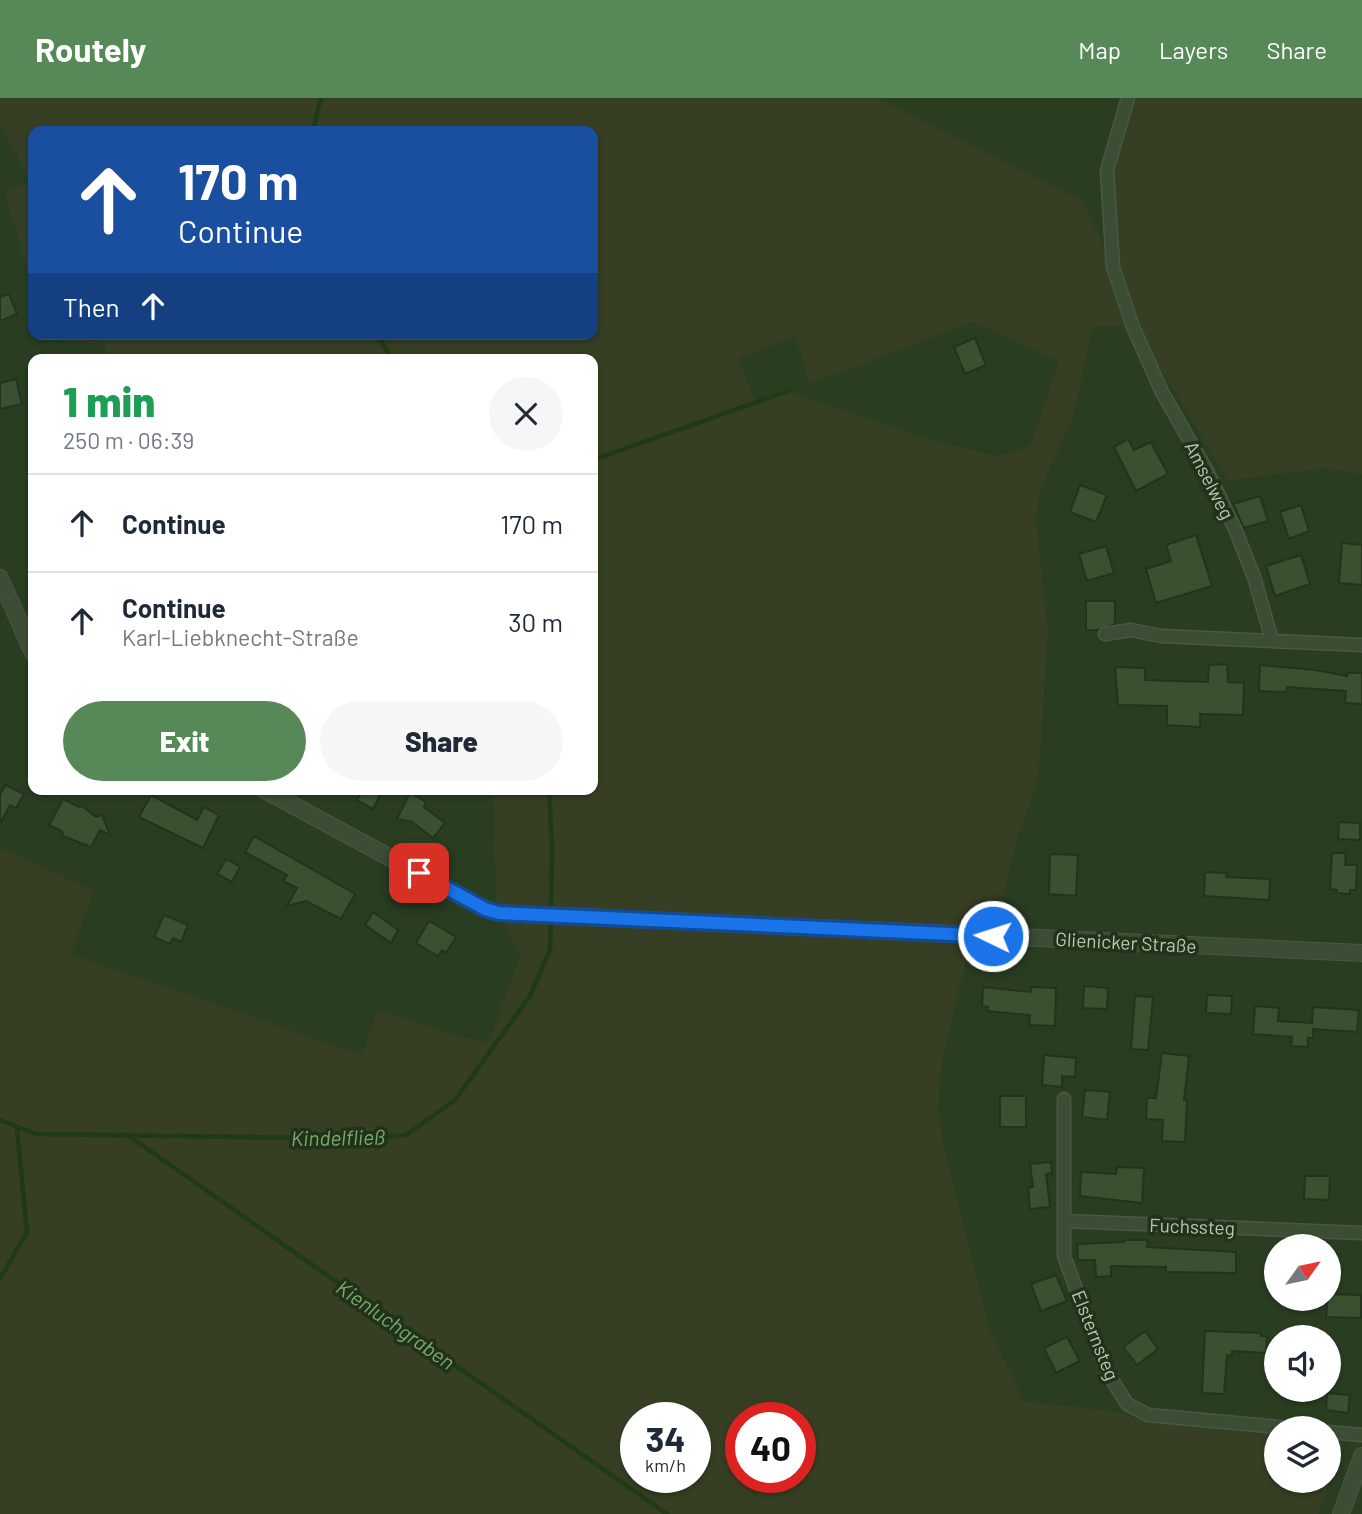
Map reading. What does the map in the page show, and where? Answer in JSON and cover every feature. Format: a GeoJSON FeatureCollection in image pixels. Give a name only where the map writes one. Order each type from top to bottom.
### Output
{"type":"FeatureCollection","features":[{"type":"Feature","properties":{"kind":"street","name":"Amselweg"},"geometry":{"type":"LineString","coordinates":[[1128,98],[1107,170],[1113,267],[1133,326],[1162,392],[1209,473],[1235,529],[1254,577],[1272,640]]}},
{"type":"Feature","properties":{"kind":"street"},"geometry":{"type":"LineString","coordinates":[[0,578],[28,642]]}},
{"type":"Feature","properties":{"kind":"street"},"geometry":{"type":"LineString","coordinates":[[1105,634],[1131,630],[1161,636],[1362,645]]}},
{"type":"Feature","properties":{"kind":"street","name":"Glienicker Straße"},"geometry":{"type":"LineString","coordinates":[[274,795],[485,909],[522,915],[1362,953]]}},
{"type":"Feature","properties":{"kind":"street","name":"Elsternsteg"},"geometry":{"type":"LineString","coordinates":[[1065,1099],[1064,1256],[1107,1372],[1127,1404],[1148,1415],[1264,1426]]}},
{"type":"Feature","properties":{"kind":"street","name":"Fuchssteg"},"geometry":{"type":"LineString","coordinates":[[1065,1221],[1362,1233]]}},
{"type":"Feature","properties":{"kind":"street"},"geometry":{"type":"LineString","coordinates":[[1341,1433],[1362,1435]]}},
{"type":"Feature","properties":{"kind":"street"},"geometry":{"type":"LineString","coordinates":[[1341,1514],[1362,1456]]}},
{"type":"Feature","properties":{"kind":"green space"},"geometry":{"type":"Polygon","coordinates":[[[0,98],[878,98],[1082,200],[1112,264],[1107,170],[1128,98],[1362,98],[1362,474],[1324,468],[1228,481],[1133,326],[1093,327],[1073,417],[1040,490],[1036,520],[1048,632],[1040,760],[1035,790],[1018,836],[993,936],[972,935],[942,1059],[938,1107],[945,1153],[988,1325],[1023,1401],[1118,1412],[1147,1422],[1264,1434],[1264,1493],[1326,1493],[1318,1514],[0,1514],[0,847],[94,891],[71,954],[362,1055],[377,1011],[488,1044],[520,956],[496,907],[493,795],[598,795],[598,354],[108,354],[104,344],[49,340],[598,340],[598,126],[28,126],[28,176],[0,124],[0,98]],[[973,322],[810,384],[795,336],[739,359],[755,402],[788,391],[930,440],[997,456],[1030,446],[1059,361],[973,322]]]}},
{"type":"Feature","properties":{"kind":"green space"},"geometry":{"type":"Polygon","coordinates":[[[28,183],[28,271],[4,191],[28,183]]]}},
{"type":"Feature","properties":{"kind":"building"},"geometry":{"type":"Polygon","coordinates":[[[9,294],[17,314],[0,321],[0,297],[9,294]]]}},
{"type":"Feature","properties":{"kind":"building"},"geometry":{"type":"Polygon","coordinates":[[[975,338],[986,365],[965,374],[954,347],[975,338]]]}},
{"type":"Feature","properties":{"kind":"building"},"geometry":{"type":"Polygon","coordinates":[[[16,379],[22,404],[0,409],[0,383],[16,379]]]}},
{"type":"Feature","properties":{"kind":"building"},"geometry":{"type":"Polygon","coordinates":[[[1128,439],[1134,450],[1151,442],[1168,474],[1136,491],[1114,447],[1128,439]]]}},
{"type":"Feature","properties":{"kind":"building"},"geometry":{"type":"Polygon","coordinates":[[[1080,485],[1107,495],[1096,522],[1070,512],[1080,485]]]}},
{"type":"Feature","properties":{"kind":"building"},"geometry":{"type":"Polygon","coordinates":[[[1260,496],[1268,521],[1244,528],[1233,504],[1260,496]]]}},
{"type":"Feature","properties":{"kind":"building"},"geometry":{"type":"Polygon","coordinates":[[[1301,505],[1309,531],[1289,539],[1280,512],[1301,505]]]}},
{"type":"Feature","properties":{"kind":"building"},"geometry":{"type":"Polygon","coordinates":[[[1196,535],[1212,586],[1156,603],[1146,569],[1171,561],[1166,545],[1196,535]]]}},
{"type":"Feature","properties":{"kind":"building"},"geometry":{"type":"Polygon","coordinates":[[[1342,543],[1362,545],[1362,585],[1339,583],[1342,543]]]}},
{"type":"Feature","properties":{"kind":"building"},"geometry":{"type":"Polygon","coordinates":[[[1106,546],[1114,573],[1087,581],[1079,554],[1106,546]]]}},
{"type":"Feature","properties":{"kind":"building"},"geometry":{"type":"Polygon","coordinates":[[[1301,555],[1310,584],[1275,596],[1266,566],[1301,555]]]}},
{"type":"Feature","properties":{"kind":"building"},"geometry":{"type":"Polygon","coordinates":[[[1086,601],[1115,601],[1115,624],[1098,630],[1086,630],[1086,601]]]}},
{"type":"Feature","properties":{"kind":"building"},"geometry":{"type":"Polygon","coordinates":[[[1227,664],[1228,682],[1244,683],[1243,715],[1200,714],[1200,727],[1167,725],[1167,706],[1118,705],[1115,667],[1145,668],[1145,680],[1208,682],[1209,665],[1227,664]]]}},
{"type":"Feature","properties":{"kind":"building"},"geometry":{"type":"Polygon","coordinates":[[[1260,665],[1347,676],[1347,673],[1362,673],[1362,704],[1345,703],[1346,691],[1287,687],[1286,692],[1259,691],[1260,665]]]}},
{"type":"Feature","properties":{"kind":"building"},"geometry":{"type":"Polygon","coordinates":[[[5,785],[24,794],[16,808],[10,805],[0,824],[0,795],[5,785]]]}},
{"type":"Feature","properties":{"kind":"building"},"geometry":{"type":"Polygon","coordinates":[[[151,795],[197,820],[204,807],[219,815],[203,848],[139,817],[151,795]]]}},
{"type":"Feature","properties":{"kind":"building"},"geometry":{"type":"Polygon","coordinates":[[[360,795],[380,795],[373,809],[357,800],[360,795]]]}},
{"type":"Feature","properties":{"kind":"building"},"geometry":{"type":"Polygon","coordinates":[[[409,795],[414,795],[426,802],[424,807],[445,823],[433,838],[412,822],[397,819],[409,795]]]}},
{"type":"Feature","properties":{"kind":"building"},"geometry":{"type":"Polygon","coordinates":[[[63,799],[82,806],[96,817],[102,815],[110,835],[100,830],[91,847],[63,836],[62,831],[49,825],[63,799]]]}},
{"type":"Feature","properties":{"kind":"building"},"geometry":{"type":"Polygon","coordinates":[[[1339,822],[1360,823],[1360,840],[1338,839],[1339,822]]]}},
{"type":"Feature","properties":{"kind":"building"},"geometry":{"type":"Polygon","coordinates":[[[254,836],[355,894],[341,919],[306,901],[287,906],[297,888],[283,881],[287,875],[245,852],[254,836]]]}},
{"type":"Feature","properties":{"kind":"building"},"geometry":{"type":"Polygon","coordinates":[[[1332,853],[1346,853],[1345,865],[1357,865],[1356,890],[1350,890],[1350,894],[1336,893],[1337,890],[1330,889],[1332,853]]]}},
{"type":"Feature","properties":{"kind":"building"},"geometry":{"type":"Polygon","coordinates":[[[1050,854],[1078,855],[1076,896],[1049,894],[1050,854]]]}},
{"type":"Feature","properties":{"kind":"building"},"geometry":{"type":"Polygon","coordinates":[[[226,859],[240,867],[232,882],[217,874],[226,859]]]}},
{"type":"Feature","properties":{"kind":"building"},"geometry":{"type":"Polygon","coordinates":[[[1205,872],[1227,873],[1226,877],[1270,879],[1269,900],[1204,896],[1205,872]]]}},
{"type":"Feature","properties":{"kind":"building"},"geometry":{"type":"Polygon","coordinates":[[[373,912],[398,930],[391,943],[365,925],[373,912]]]}},
{"type":"Feature","properties":{"kind":"building"},"geometry":{"type":"Polygon","coordinates":[[[164,915],[188,925],[181,942],[173,938],[170,944],[154,937],[164,915]]]}},
{"type":"Feature","properties":{"kind":"building"},"geometry":{"type":"Polygon","coordinates":[[[429,921],[456,937],[446,953],[442,950],[438,956],[416,943],[429,921]]]}},
{"type":"Feature","properties":{"kind":"building"},"geometry":{"type":"Polygon","coordinates":[[[1084,986],[1108,988],[1107,1009],[1083,1008],[1084,986]]]}},
{"type":"Feature","properties":{"kind":"building"},"geometry":{"type":"Polygon","coordinates":[[[983,987],[1031,992],[1031,987],[1056,988],[1055,1026],[1029,1025],[1030,1015],[987,1011],[988,1007],[982,1006],[983,987]]]}},
{"type":"Feature","properties":{"kind":"building"},"geometry":{"type":"Polygon","coordinates":[[[1207,995],[1232,996],[1231,1014],[1206,1013],[1207,995]]]}},
{"type":"Feature","properties":{"kind":"building"},"geometry":{"type":"Polygon","coordinates":[[[1135,996],[1153,997],[1148,1050],[1131,1049],[1135,996]]]}},
{"type":"Feature","properties":{"kind":"building"},"geometry":{"type":"Polygon","coordinates":[[[1255,1006],[1279,1008],[1278,1021],[1312,1023],[1313,1007],[1359,1010],[1357,1032],[1313,1029],[1313,1038],[1308,1038],[1308,1047],[1291,1046],[1292,1037],[1253,1034],[1255,1006]]]}},
{"type":"Feature","properties":{"kind":"building"},"geometry":{"type":"Polygon","coordinates":[[[1162,1053],[1189,1056],[1184,1100],[1187,1100],[1185,1142],[1162,1141],[1163,1120],[1146,1119],[1147,1098],[1156,1098],[1162,1053]]]}},
{"type":"Feature","properties":{"kind":"building"},"geometry":{"type":"Polygon","coordinates":[[[1044,1055],[1076,1058],[1075,1077],[1062,1076],[1062,1087],[1042,1085],[1044,1055]]]}},
{"type":"Feature","properties":{"kind":"building"},"geometry":{"type":"Polygon","coordinates":[[[1085,1090],[1110,1092],[1107,1120],[1082,1117],[1085,1090]]]}},
{"type":"Feature","properties":{"kind":"building"},"geometry":{"type":"Polygon","coordinates":[[[1000,1096],[1026,1096],[1026,1127],[1000,1127],[1000,1096]]]}},
{"type":"Feature","properties":{"kind":"building"},"geometry":{"type":"Polygon","coordinates":[[[1051,1162],[1052,1173],[1046,1174],[1050,1207],[1030,1209],[1028,1188],[1033,1187],[1030,1164],[1051,1162]]]}},
{"type":"Feature","properties":{"kind":"building"},"geometry":{"type":"Polygon","coordinates":[[[1117,1167],[1144,1168],[1142,1203],[1080,1196],[1081,1172],[1116,1174],[1117,1167]]]}},
{"type":"Feature","properties":{"kind":"building"},"geometry":{"type":"Polygon","coordinates":[[[1305,1176],[1330,1176],[1329,1200],[1304,1199],[1305,1176]]]}},
{"type":"Feature","properties":{"kind":"building"},"geometry":{"type":"Polygon","coordinates":[[[1148,1240],[1147,1247],[1236,1252],[1236,1273],[1166,1272],[1166,1267],[1111,1266],[1111,1276],[1096,1277],[1095,1260],[1078,1260],[1077,1244],[1148,1240]]]}},
{"type":"Feature","properties":{"kind":"building"},"geometry":{"type":"Polygon","coordinates":[[[1056,1275],[1067,1301],[1041,1311],[1031,1284],[1056,1275]]]}},
{"type":"Feature","properties":{"kind":"building"},"geometry":{"type":"Polygon","coordinates":[[[1341,1294],[1361,1295],[1361,1318],[1326,1317],[1327,1311],[1341,1311],[1341,1294]]]}},
{"type":"Feature","properties":{"kind":"building"},"geometry":{"type":"Polygon","coordinates":[[[1145,1331],[1158,1349],[1137,1365],[1123,1347],[1145,1331]]]}},
{"type":"Feature","properties":{"kind":"building"},"geometry":{"type":"Polygon","coordinates":[[[1205,1331],[1261,1333],[1261,1336],[1264,1336],[1264,1353],[1232,1351],[1232,1355],[1227,1355],[1224,1394],[1202,1393],[1205,1331]]]}},
{"type":"Feature","properties":{"kind":"building"},"geometry":{"type":"Polygon","coordinates":[[[1067,1337],[1080,1361],[1056,1373],[1044,1348],[1067,1337]]]}},
{"type":"Feature","properties":{"kind":"building"},"geometry":{"type":"Polygon","coordinates":[[[1341,1394],[1350,1395],[1348,1413],[1326,1410],[1326,1402],[1341,1402],[1341,1394]]]}},
{"type":"Feature","properties":{"kind":"waterway","name":"Kindelfließ"},"geometry":{"type":"LineString","coordinates":[[314,126],[321,98]]}},
{"type":"Feature","properties":{"kind":"waterway","name":"Kindelfließ"},"geometry":{"type":"LineString","coordinates":[[381,340],[389,354]]}},
{"type":"Feature","properties":{"kind":"waterway"},"geometry":{"type":"LineString","coordinates":[[598,458],[788,391]]}},
{"type":"Feature","properties":{"kind":"waterway","name":"Kindelfließ"},"geometry":{"type":"LineString","coordinates":[[549,795],[551,911]]}},
{"type":"Feature","properties":{"kind":"waterway","name":"Kindelfließ"},"geometry":{"type":"LineString","coordinates":[[0,1120],[36,1134],[362,1139],[406,1135],[455,1100],[530,996],[550,950],[551,920]]}},
{"type":"Feature","properties":{"kind":"waterway"},"geometry":{"type":"LineString","coordinates":[[0,1279],[27,1232],[17,1129]]}},
{"type":"Feature","properties":{"kind":"waterway","name":"Kienluchgraben"},"geometry":{"type":"LineString","coordinates":[[126,1134],[667,1514]]}},
{"type":"Feature","properties":{"kind":"route"},"geometry":{"type":"LineString","coordinates":[[419,873],[485,909],[499,913],[993,936]]}}]}
